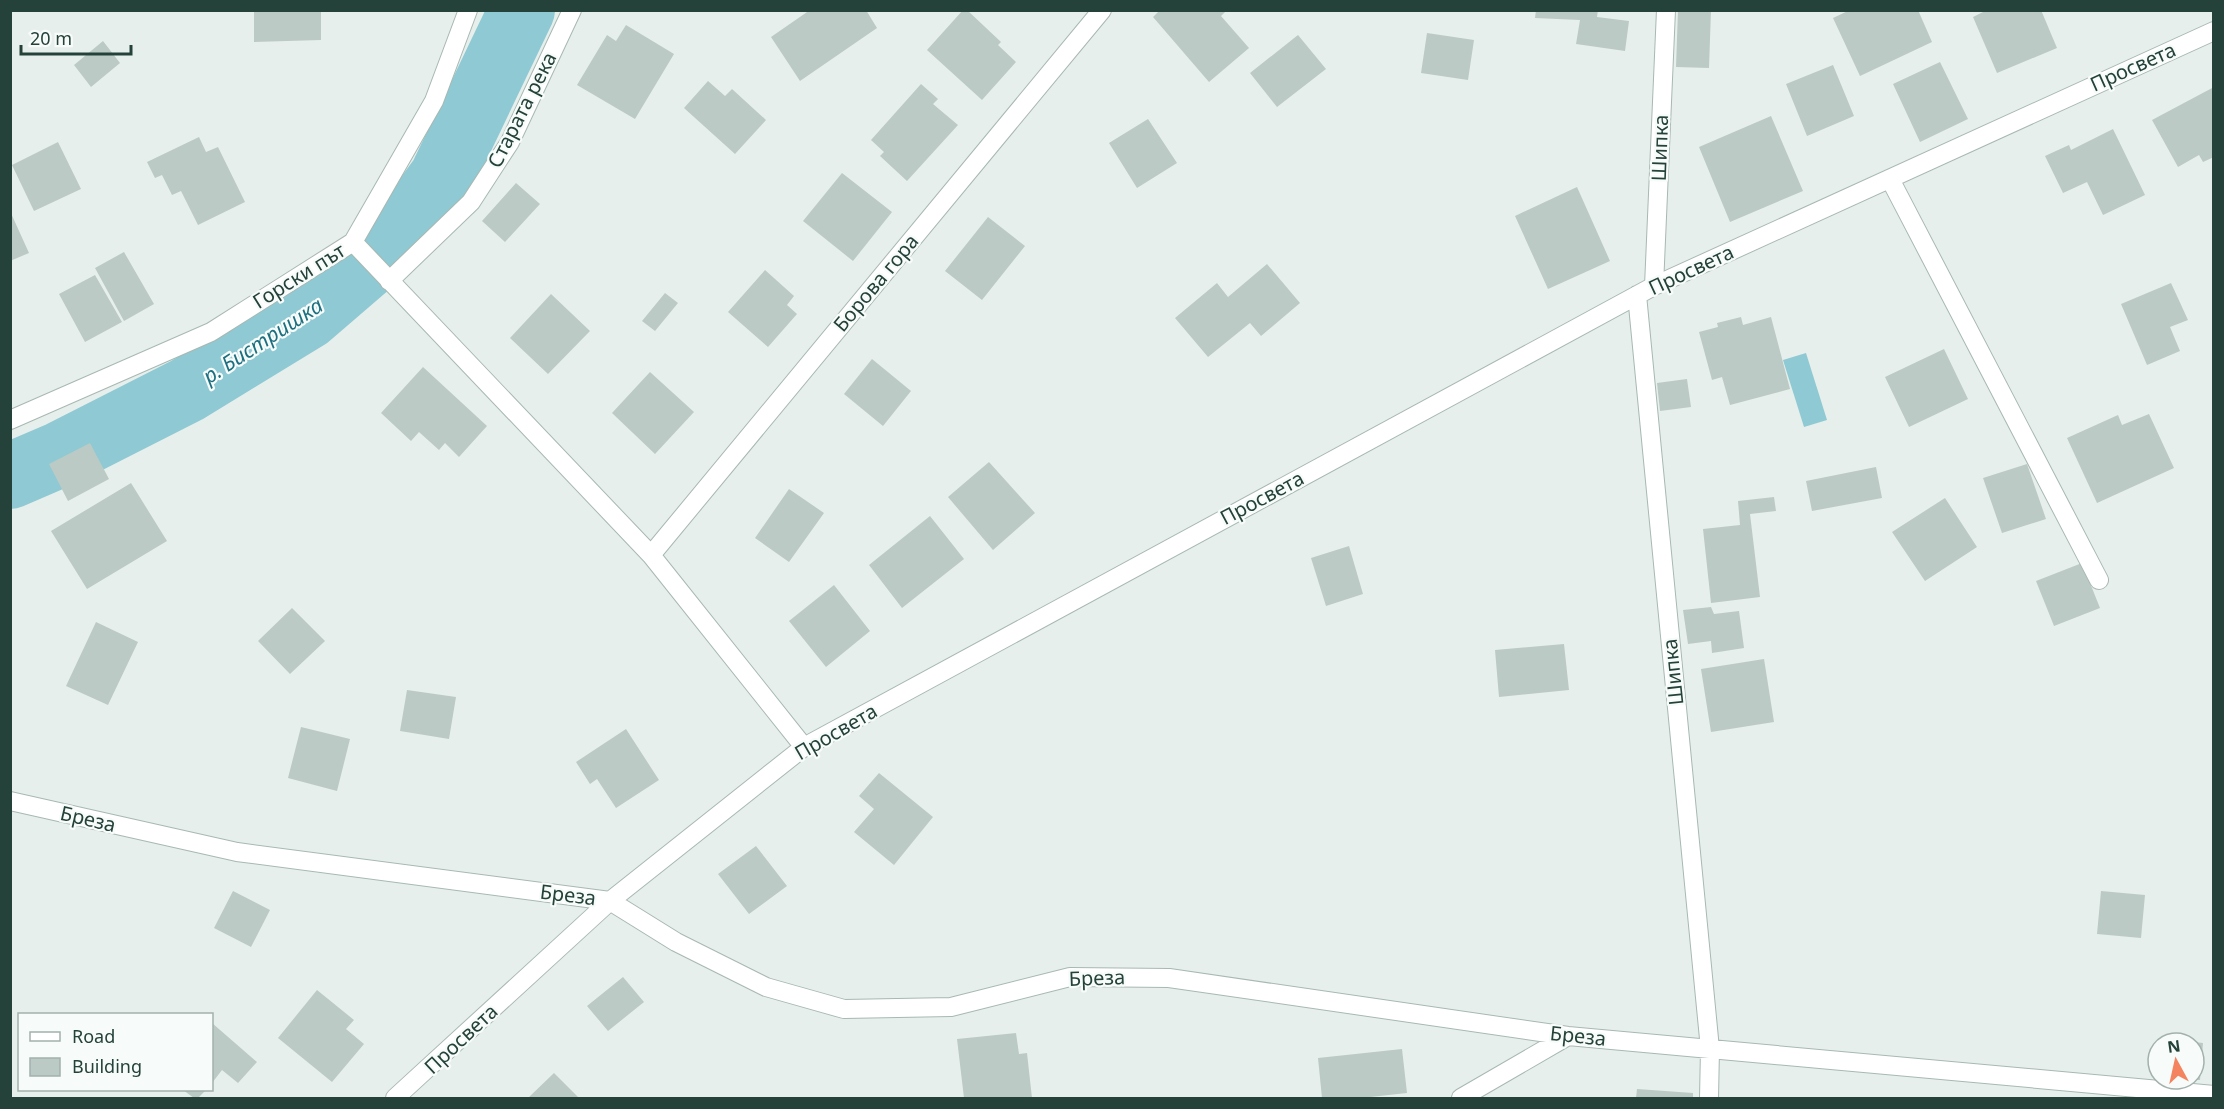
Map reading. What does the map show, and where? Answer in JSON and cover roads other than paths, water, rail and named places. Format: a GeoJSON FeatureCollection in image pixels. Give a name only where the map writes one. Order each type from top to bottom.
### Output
{"type":"FeatureCollection","features":[{"type":"Feature","properties":{"kind":"street","name":"Горски път"},"geometry":{"type":"LineString","coordinates":[[10,420],[211,332],[354,243],[434,100],[468,10]]}},
{"type":"Feature","properties":{"kind":"street","name":"Старата река"},"geometry":{"type":"LineString","coordinates":[[388,280],[471,202],[510,142],[572,10]]}},
{"type":"Feature","properties":{"kind":"street","name":"Борова гора"},"geometry":{"type":"LineString","coordinates":[[651,555],[1101,10]]}},
{"type":"Feature","properties":{"kind":"street","name":"Шипка"},"geometry":{"type":"LineString","coordinates":[[1654,286],[1666,10]]}},
{"type":"Feature","properties":{"kind":"street","name":"Просвета"},"geometry":{"type":"LineString","coordinates":[[395,1098],[610,901],[804,747],[1654,286],[2214,31]]}},
{"type":"Feature","properties":{"kind":"street"},"geometry":{"type":"LineString","coordinates":[[1890,179],[2099,580]]}},
{"type":"Feature","properties":{"kind":"street"},"geometry":{"type":"LineString","coordinates":[[354,243],[651,555],[804,747]]}},
{"type":"Feature","properties":{"kind":"street","name":"Шипка"},"geometry":{"type":"LineString","coordinates":[[1637,295],[1710,1049],[1709,1098]]}},
{"type":"Feature","properties":{"kind":"street","name":"Бреза"},"geometry":{"type":"LineString","coordinates":[[10,801],[237,852],[610,901],[676,942],[766,987],[844,1008],[951,1007],[1070,977],[1169,978],[1568,1036],[2214,1095]]}},
{"type":"Feature","properties":{"kind":"street"},"geometry":{"type":"LineString","coordinates":[[1461,1098],[1568,1036]]}},
{"type":"Feature","properties":{"kind":"water"},"geometry":{"type":"Polygon","coordinates":[[[1806,353],[1827,420],[1804,427],[1783,360],[1806,353]]]}},
{"type":"Feature","properties":{"kind":"waterway","name":"р. Бистришка"},"geometry":{"type":"LineString","coordinates":[[10,476],[61,454],[187,390],[308,316],[394,242],[442,177],[522,10]]}}]}
